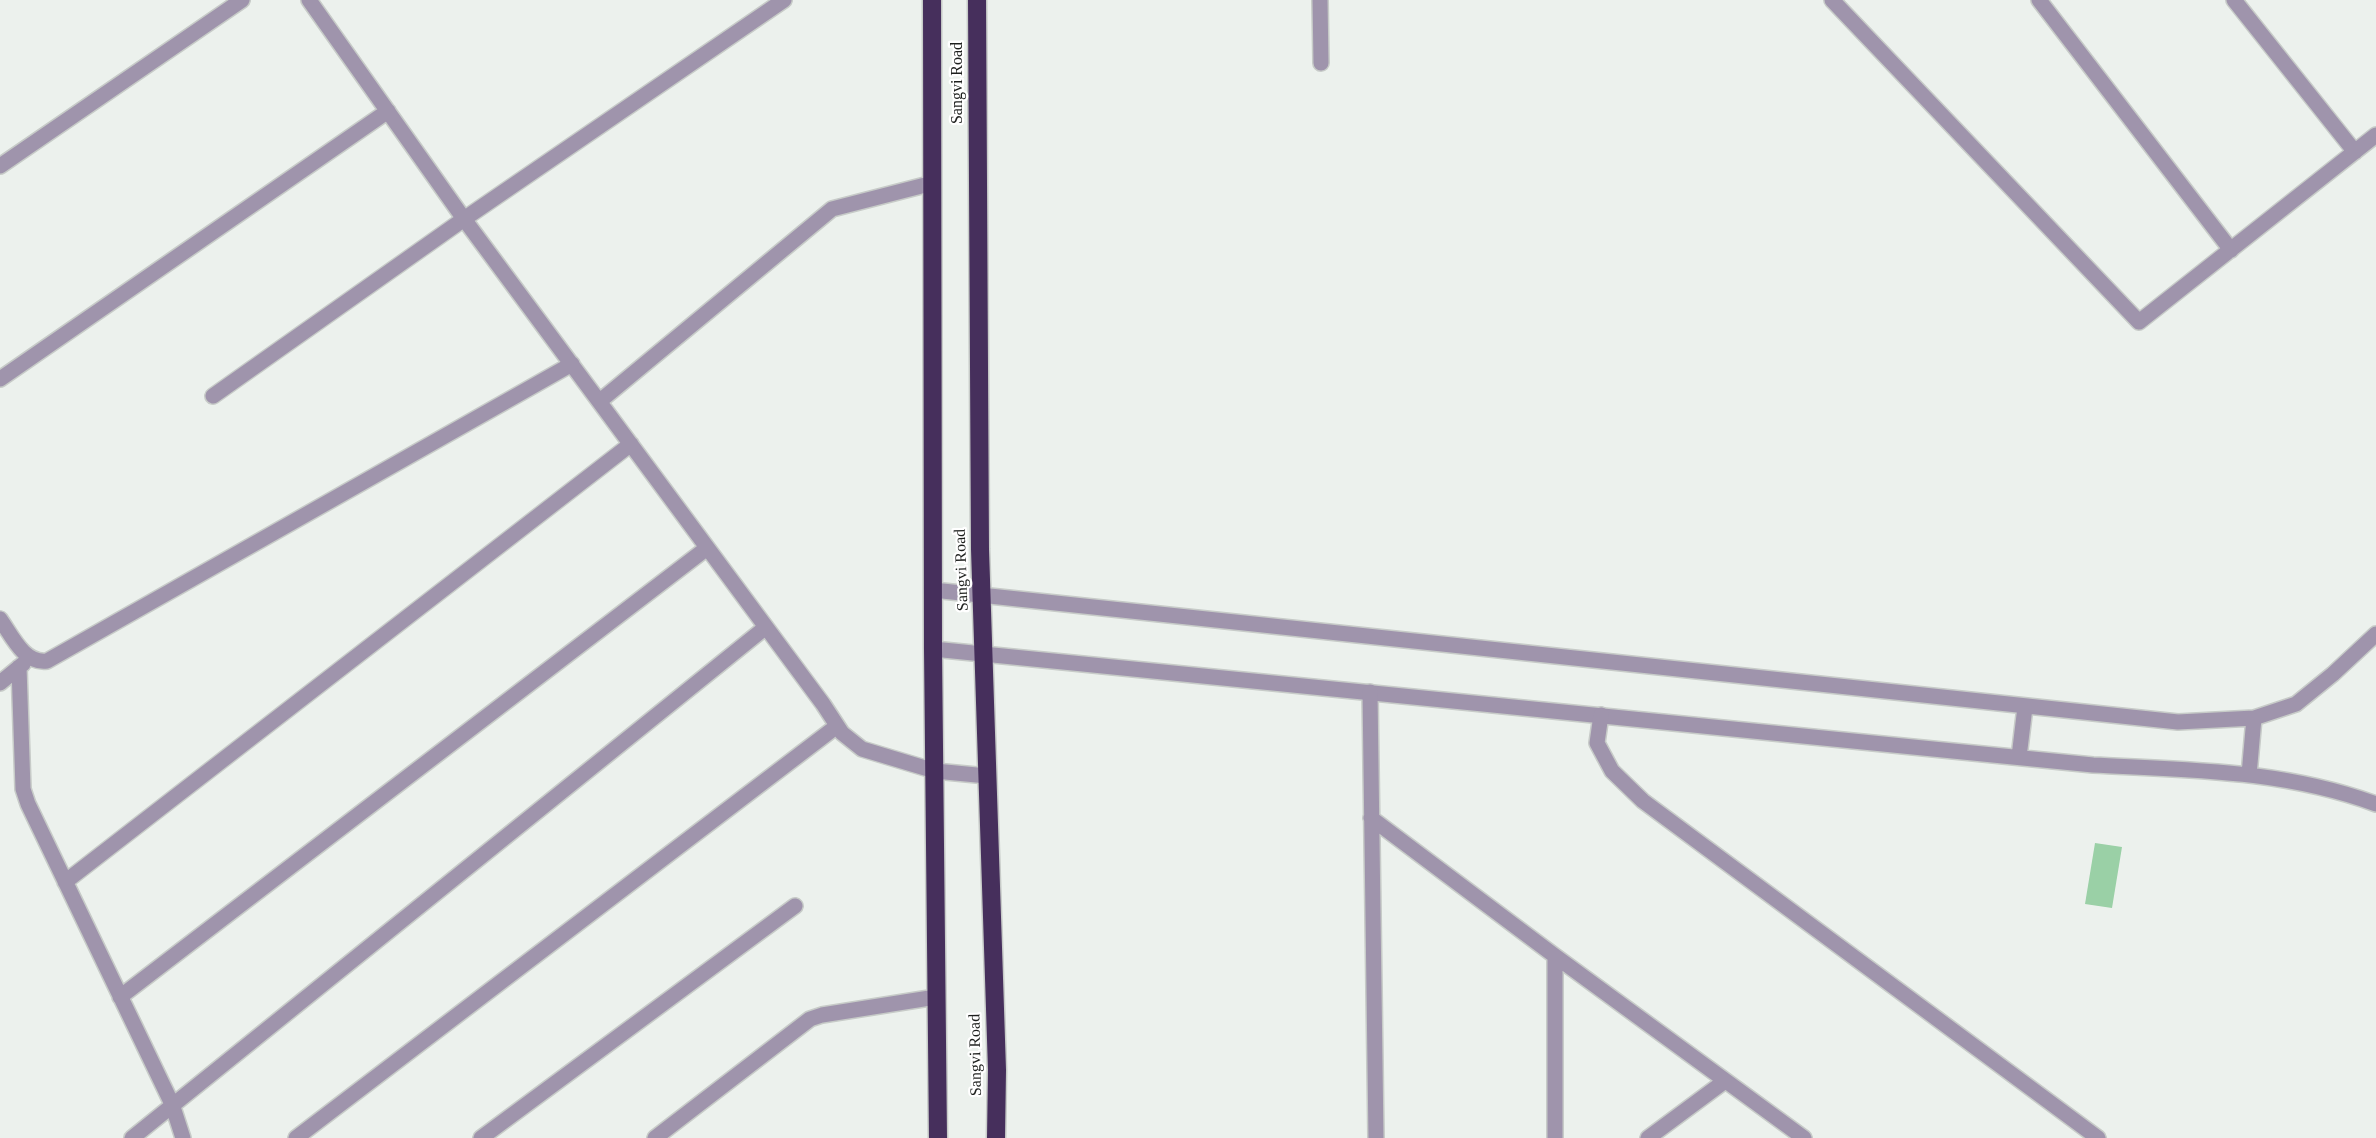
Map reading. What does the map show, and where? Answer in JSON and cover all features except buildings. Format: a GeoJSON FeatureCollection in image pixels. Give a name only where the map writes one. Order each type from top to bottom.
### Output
{"type":"FeatureCollection","features":[{"type":"Feature","properties":{"kind":"highway","name":"Sangvi Road"},"geometry":{"type":"LineString","coordinates":[[932,0],[933,650],[938,1138]]}},
{"type":"Feature","properties":{"kind":"highway","name":"Sangvi Road"},"geometry":{"type":"LineString","coordinates":[[977,0],[982,597],[997,1070],[996,1138]]}},
{"type":"Feature","properties":{"kind":"street"},"geometry":{"type":"LineString","coordinates":[[0,166],[242,0]]}},
{"type":"Feature","properties":{"kind":"street"},"geometry":{"type":"LineString","coordinates":[[309,0],[464,219],[842,733],[862,749],[935,771],[987,776]]}},
{"type":"Feature","properties":{"kind":"street"},"geometry":{"type":"LineString","coordinates":[[213,396],[464,219],[784,0]]}},
{"type":"Feature","properties":{"kind":"street"},"geometry":{"type":"LineString","coordinates":[[1320,0],[1321,63]]}},
{"type":"Feature","properties":{"kind":"street"},"geometry":{"type":"LineString","coordinates":[[1832,0],[2139,322],[2376,135]]}},
{"type":"Feature","properties":{"kind":"street"},"geometry":{"type":"LineString","coordinates":[[2039,0],[2231,250]]}},
{"type":"Feature","properties":{"kind":"street"},"geometry":{"type":"LineString","coordinates":[[2234,0],[2355,152]]}},
{"type":"Feature","properties":{"kind":"street"},"geometry":{"type":"LineString","coordinates":[[0,379],[388,111]]}},
{"type":"Feature","properties":{"kind":"street"},"geometry":{"type":"LineString","coordinates":[[600,401],[832,209],[933,183]]}},
{"type":"Feature","properties":{"kind":"street"},"geometry":{"type":"LineString","coordinates":[[0,683],[24,663],[47,661],[572,364]]}},
{"type":"Feature","properties":{"kind":"street"},"geometry":{"type":"LineString","coordinates":[[65,882],[631,444]]}},
{"type":"Feature","properties":{"kind":"street"},"geometry":{"type":"LineString","coordinates":[[120,997],[707,548]]}},
{"type":"Feature","properties":{"kind":"street"},"geometry":{"type":"LineString","coordinates":[[933,590],[2178,723],[2254,718],[2296,704],[2376,634]]}},
{"type":"Feature","properties":{"kind":"street"},"geometry":{"type":"LineString","coordinates":[[0,619],[24,663],[23,789],[171,1104],[183,1138]]}},
{"type":"Feature","properties":{"kind":"street"},"geometry":{"type":"LineString","coordinates":[[132,1138],[171,1104],[766,627]]}},
{"type":"Feature","properties":{"kind":"street"},"geometry":{"type":"LineString","coordinates":[[933,650],[2019,757],[2249,775],[2312,784],[2376,804]]}},
{"type":"Feature","properties":{"kind":"street"},"geometry":{"type":"LineString","coordinates":[[1370,692],[1376,1138]]}},
{"type":"Feature","properties":{"kind":"street"},"geometry":{"type":"LineString","coordinates":[[2019,757],[2025,707]]}},
{"type":"Feature","properties":{"kind":"street"},"geometry":{"type":"LineString","coordinates":[[1600,715],[1597,743],[1612,771],[1643,801],[2098,1138]]}},
{"type":"Feature","properties":{"kind":"street"},"geometry":{"type":"LineString","coordinates":[[2249,775],[2254,718]]}},
{"type":"Feature","properties":{"kind":"street"},"geometry":{"type":"LineString","coordinates":[[296,1138],[837,726]]}},
{"type":"Feature","properties":{"kind":"street"},"geometry":{"type":"LineString","coordinates":[[1371,818],[1804,1138]]}},
{"type":"Feature","properties":{"kind":"street"},"geometry":{"type":"LineString","coordinates":[[481,1138],[795,906]]}},
{"type":"Feature","properties":{"kind":"street"},"geometry":{"type":"LineString","coordinates":[[1555,956],[1555,1138]]}},
{"type":"Feature","properties":{"kind":"street"},"geometry":{"type":"LineString","coordinates":[[656,1138],[810,1019],[822,1015],[936,997]]}},
{"type":"Feature","properties":{"kind":"street"},"geometry":{"type":"LineString","coordinates":[[1648,1138],[1725,1081]]}}]}
